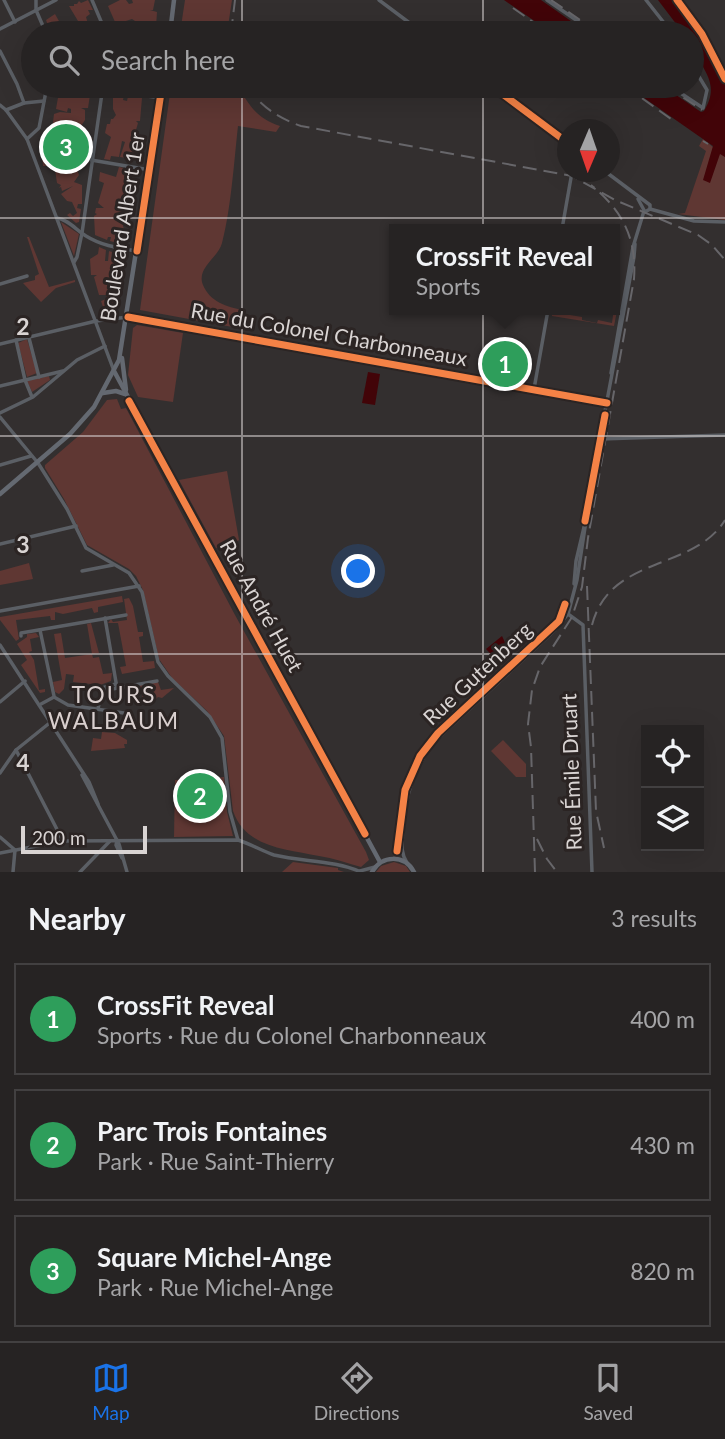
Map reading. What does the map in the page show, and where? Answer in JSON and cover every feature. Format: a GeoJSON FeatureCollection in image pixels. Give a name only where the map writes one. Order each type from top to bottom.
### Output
{"type":"FeatureCollection","features":[{"type":"Feature","properties":{"kind":"street"},"geometry":{"type":"LineString","coordinates":[[4,0],[14,20]]}},
{"type":"Feature","properties":{"kind":"street"},"geometry":{"type":"LineString","coordinates":[[36,0],[36,10],[41,21]]}},
{"type":"Feature","properties":{"kind":"street"},"geometry":{"type":"LineString","coordinates":[[0,29],[56,0]]}},
{"type":"Feature","properties":{"kind":"street"},"geometry":{"type":"LineString","coordinates":[[92,0],[101,21]]}},
{"type":"Feature","properties":{"kind":"street"},"geometry":{"type":"LineString","coordinates":[[171,21],[174,0]]}},
{"type":"Feature","properties":{"kind":"street"},"geometry":{"type":"LineString","coordinates":[[379,0],[407,21]]}},
{"type":"Feature","properties":{"kind":"street"},"geometry":{"type":"LineString","coordinates":[[547,0],[578,21]]}},
{"type":"Feature","properties":{"kind":"street"},"geometry":{"type":"LineString","coordinates":[[646,0],[663,21]]}},
{"type":"Feature","properties":{"kind":"street"},"geometry":{"type":"LineString","coordinates":[[0,51],[21,95]]}},
{"type":"Feature","properties":{"kind":"street"},"geometry":{"type":"LineString","coordinates":[[687,98],[702,108],[706,90],[704,86]]}},
{"type":"Feature","properties":{"kind":"street"},"geometry":{"type":"LineString","coordinates":[[22,98],[24,103]]}},
{"type":"Feature","properties":{"kind":"street"},"geometry":{"type":"LineString","coordinates":[[27,139],[40,128],[45,98]]}},
{"type":"Feature","properties":{"kind":"street"},"geometry":{"type":"LineString","coordinates":[[73,263],[77,257],[82,233],[101,98]]}},
{"type":"Feature","properties":{"kind":"street","name":"Boulevard Albert 1er"},"geometry":{"type":"LineString","coordinates":[[0,494],[40,466],[70,434],[94,407],[114,371],[128,317],[160,98]]}},
{"type":"Feature","properties":{"kind":"street"},"geometry":{"type":"LineString","coordinates":[[508,98],[557,134]]}},
{"type":"Feature","properties":{"kind":"street"},"geometry":{"type":"LineString","coordinates":[[6,110],[24,103],[44,101]]}},
{"type":"Feature","properties":{"kind":"street"},"geometry":{"type":"LineString","coordinates":[[0,105],[27,139],[114,371]]}},
{"type":"Feature","properties":{"kind":"street"},"geometry":{"type":"LineString","coordinates":[[91,160],[150,170]]}},
{"type":"Feature","properties":{"kind":"street"},"geometry":{"type":"LineString","coordinates":[[563,224],[570,182]]}},
{"type":"Feature","properties":{"kind":"street"},"geometry":{"type":"LineString","coordinates":[[619,182],[635,194],[644,207],[694,221],[725,222]]}},
{"type":"Feature","properties":{"kind":"street"},"geometry":{"type":"LineString","coordinates":[[568,614],[607,402],[610,369],[644,207]]}},
{"type":"Feature","properties":{"kind":"street"},"geometry":{"type":"LineString","coordinates":[[57,218],[109,246],[137,251]]}},
{"type":"Feature","properties":{"kind":"street"},"geometry":{"type":"LineString","coordinates":[[0,284],[27,276]]}},
{"type":"Feature","properties":{"kind":"street"},"geometry":{"type":"LineString","coordinates":[[534,389],[547,315]]}},
{"type":"Feature","properties":{"kind":"street","name":"Rue du Colonel Charbonneaux"},"geometry":{"type":"LineString","coordinates":[[0,344],[96,321],[128,317],[607,402]]}},
{"type":"Feature","properties":{"kind":"street"},"geometry":{"type":"LineString","coordinates":[[29,337],[39,377]]}},
{"type":"Feature","properties":{"kind":"street"},"geometry":{"type":"LineString","coordinates":[[16,340],[25,380],[32,397]]}},
{"type":"Feature","properties":{"kind":"street"},"geometry":{"type":"LineString","coordinates":[[105,346],[88,353],[32,397],[0,415],[33,455],[86,548],[135,578],[145,599],[159,662],[167,676],[210,717],[222,737],[230,812],[238,840]]}},
{"type":"Feature","properties":{"kind":"street"},"geometry":{"type":"LineString","coordinates":[[102,393],[116,391],[126,395],[121,352]]}},
{"type":"Feature","properties":{"kind":"street"},"geometry":{"type":"LineString","coordinates":[[0,386],[65,370]]}},
{"type":"Feature","properties":{"kind":"street","name":"Rue André Huet"},"geometry":{"type":"LineString","coordinates":[[114,371],[380,862]]}},
{"type":"Feature","properties":{"kind":"street"},"geometry":{"type":"LineString","coordinates":[[600,439],[725,435]]}},
{"type":"Feature","properties":{"kind":"street"},"geometry":{"type":"LineString","coordinates":[[0,465],[33,455]]}},
{"type":"Feature","properties":{"kind":"street"},"geometry":{"type":"LineString","coordinates":[[0,544],[75,526]]}},
{"type":"Feature","properties":{"kind":"street"},"geometry":{"type":"LineString","coordinates":[[82,571],[115,565]]}},
{"type":"Feature","properties":{"kind":"street"},"geometry":{"type":"LineString","coordinates":[[0,611],[139,586]]}},
{"type":"Feature","properties":{"kind":"street","name":"Rue Émile Druart"},"geometry":{"type":"LineString","coordinates":[[568,614],[583,625],[592,872]]}},
{"type":"Feature","properties":{"kind":"street","name":"Rue Gutenberg"},"geometry":{"type":"LineString","coordinates":[[401,851],[409,788],[424,755],[438,738],[555,630],[568,614]]}},
{"type":"Feature","properties":{"kind":"street"},"geometry":{"type":"LineString","coordinates":[[21,636],[21,633],[126,615]]}},
{"type":"Feature","properties":{"kind":"street"},"geometry":{"type":"LineString","coordinates":[[105,618],[117,686]]}},
{"type":"Feature","properties":{"kind":"street"},"geometry":{"type":"LineString","coordinates":[[40,630],[54,697],[68,705],[131,714]]}},
{"type":"Feature","properties":{"kind":"street"},"geometry":{"type":"LineString","coordinates":[[1,648],[41,704],[91,785],[117,841],[116,845],[127,872]]}},
{"type":"Feature","properties":{"kind":"street"},"geometry":{"type":"LineString","coordinates":[[0,702],[25,681]]}},
{"type":"Feature","properties":{"kind":"street"},"geometry":{"type":"LineString","coordinates":[[98,709],[101,691],[117,686],[157,681]]}},
{"type":"Feature","properties":{"kind":"street"},"geometry":{"type":"LineString","coordinates":[[41,704],[54,697]]}},
{"type":"Feature","properties":{"kind":"street"},"geometry":{"type":"LineString","coordinates":[[0,774],[16,750],[51,720]]}},
{"type":"Feature","properties":{"kind":"street"},"geometry":{"type":"LineString","coordinates":[[16,750],[63,841]]}},
{"type":"Feature","properties":{"kind":"street"},"geometry":{"type":"LineString","coordinates":[[0,837],[15,850]]}},
{"type":"Feature","properties":{"kind":"street"},"geometry":{"type":"LineString","coordinates":[[0,853],[63,841],[238,840],[275,855],[324,862],[360,871],[373,869],[380,862],[393,858],[401,851],[414,872]]}},
{"type":"Feature","properties":{"kind":"street"},"geometry":{"type":"LineString","coordinates":[[80,872],[110,841]]}},
{"type":"Feature","properties":{"kind":"street"},"geometry":{"type":"LineString","coordinates":[[13,872],[15,850]]}},
{"type":"Feature","properties":{"kind":"street"},"geometry":{"type":"LineString","coordinates":[[393,858],[407,863]]}},
{"type":"Feature","properties":{"kind":"shaded area"},"geometry":{"type":"Polygon","coordinates":[[[88,0],[93,10],[88,10],[90,14],[86,17],[87,21],[78,21],[69,6],[74,6],[79,1],[81,3],[88,0]]]}},
{"type":"Feature","properties":{"kind":"shaded area"},"geometry":{"type":"Polygon","coordinates":[[[120,0],[126,0],[129,4],[133,3],[132,0],[155,0],[153,10],[150,10],[157,12],[156,21],[115,21],[108,6],[120,0]]]}},
{"type":"Feature","properties":{"kind":"shaded area"},"geometry":{"type":"Polygon","coordinates":[[[185,0],[232,0],[229,21],[182,21],[185,0]]]}},
{"type":"Feature","properties":{"kind":"shaded area"},"geometry":{"type":"Polygon","coordinates":[[[504,0],[541,0],[571,21],[535,21],[504,0]]]}},
{"type":"Feature","properties":{"kind":"shaded area"},"geometry":{"type":"Polygon","coordinates":[[[658,0],[673,0],[689,21],[674,21],[658,0]]]}},
{"type":"Feature","properties":{"kind":"shaded area"},"geometry":{"type":"Polygon","coordinates":[[[55,14],[59,21],[46,21],[46,20],[55,14]]]}},
{"type":"Feature","properties":{"kind":"shaded area"},"geometry":{"type":"Polygon","coordinates":[[[704,43],[725,85],[725,157],[720,154],[710,183],[703,180],[713,146],[644,98],[681,98],[701,112],[710,100],[709,81],[704,70],[704,43]]]}},
{"type":"Feature","properties":{"kind":"shaded area"},"geometry":{"type":"Polygon","coordinates":[[[58,98],[90,98],[88,108],[81,108],[85,110],[85,120],[81,126],[84,130],[81,130],[80,134],[92,138],[87,165],[62,161],[63,166],[79,165],[79,175],[74,182],[82,185],[82,204],[78,204],[77,208],[81,209],[79,222],[76,223],[67,215],[70,213],[73,216],[77,213],[72,202],[67,201],[61,194],[73,186],[62,191],[61,187],[59,188],[61,185],[57,183],[55,170],[51,166],[43,166],[44,131],[59,133],[52,130],[54,114],[71,113],[68,108],[67,112],[56,109],[58,98]]]}},
{"type":"Feature","properties":{"kind":"shaded area"},"geometry":{"type":"Polygon","coordinates":[[[113,98],[123,98],[127,101],[128,98],[142,98],[140,121],[136,121],[138,132],[135,133],[132,163],[127,162],[127,158],[120,157],[125,142],[122,141],[119,157],[104,159],[111,137],[105,133],[107,124],[110,124],[116,115],[113,98]]]}},
{"type":"Feature","properties":{"kind":"shaded area"},"geometry":{"type":"Polygon","coordinates":[[[169,98],[245,98],[265,119],[280,126],[276,132],[238,126],[230,201],[222,243],[202,273],[203,285],[210,296],[225,305],[243,310],[238,328],[140,310],[169,98]]]}},
{"type":"Feature","properties":{"kind":"shaded area"},"geometry":{"type":"Polygon","coordinates":[[[703,139],[725,157],[725,220],[678,214],[685,213],[706,151],[699,146],[703,139]]]}},
{"type":"Feature","properties":{"kind":"shaded area"},"geometry":{"type":"Polygon","coordinates":[[[119,167],[129,169],[131,176],[130,196],[127,196],[130,199],[121,244],[110,241],[111,237],[107,240],[95,235],[94,216],[97,214],[96,208],[104,208],[98,203],[104,183],[99,181],[100,172],[116,177],[119,167]]]}},
{"type":"Feature","properties":{"kind":"shaded area"},"geometry":{"type":"Polygon","coordinates":[[[61,222],[79,234],[74,256],[61,222]]]}},
{"type":"Feature","properties":{"kind":"shaded area"},"geometry":{"type":"Polygon","coordinates":[[[27,237],[49,287],[75,280],[56,288],[41,302],[23,283],[35,280],[35,276],[39,274],[27,237]]]}},
{"type":"Feature","properties":{"kind":"shaded area"},"geometry":{"type":"Polygon","coordinates":[[[99,247],[106,250],[105,261],[108,261],[109,251],[112,252],[111,259],[119,262],[114,282],[105,282],[116,283],[112,288],[117,290],[114,304],[108,305],[109,315],[100,316],[99,312],[104,310],[101,301],[106,299],[106,295],[99,295],[94,277],[97,275],[91,275],[90,259],[98,254],[99,247]]]}},
{"type":"Feature","properties":{"kind":"shaded area"},"geometry":{"type":"Polygon","coordinates":[[[552,315],[570,315],[597,323],[598,320],[612,323],[613,315],[616,315],[614,326],[552,316],[552,315]]]}},
{"type":"Feature","properties":{"kind":"shaded area"},"geometry":{"type":"Polygon","coordinates":[[[137,325],[183,333],[173,402],[138,397],[128,375],[133,328],[137,325]]]}},
{"type":"Feature","properties":{"kind":"shaded area"},"geometry":{"type":"Polygon","coordinates":[[[27,339],[37,373],[27,377],[18,343],[27,339]]]}},
{"type":"Feature","properties":{"kind":"shaded area"},"geometry":{"type":"Polygon","coordinates":[[[368,372],[380,374],[375,405],[362,403],[368,372]]]}},
{"type":"Feature","properties":{"kind":"shaded area"},"geometry":{"type":"Polygon","coordinates":[[[49,376],[50,380],[32,392],[27,381],[49,376]]]}},
{"type":"Feature","properties":{"kind":"shaded area"},"geometry":{"type":"Polygon","coordinates":[[[117,399],[121,409],[126,408],[235,615],[366,852],[369,860],[361,867],[268,845],[247,833],[239,823],[233,811],[224,736],[207,711],[172,678],[159,659],[143,590],[136,576],[129,569],[87,545],[45,468],[45,465],[83,432],[107,400],[117,399]]]}},
{"type":"Feature","properties":{"kind":"shaded area"},"geometry":{"type":"Polygon","coordinates":[[[227,471],[239,540],[232,545],[216,548],[179,480],[227,471]]]}},
{"type":"Feature","properties":{"kind":"shaded area"},"geometry":{"type":"Polygon","coordinates":[[[29,563],[33,579],[0,585],[0,571],[29,563]]]}},
{"type":"Feature","properties":{"kind":"shaded area"},"geometry":{"type":"Polygon","coordinates":[[[122,596],[123,602],[98,607],[98,612],[94,613],[92,608],[63,614],[55,612],[55,620],[51,620],[50,616],[16,620],[19,639],[16,641],[0,620],[0,617],[122,596]]]}},
{"type":"Feature","properties":{"kind":"shaded area"},"geometry":{"type":"Polygon","coordinates":[[[129,598],[138,632],[143,632],[143,636],[139,637],[143,662],[154,661],[155,668],[122,674],[120,667],[126,666],[118,623],[108,623],[111,619],[113,622],[127,620],[124,599],[129,598]]]}},
{"type":"Feature","properties":{"kind":"shaded area"},"geometry":{"type":"Polygon","coordinates":[[[91,623],[99,653],[92,654],[87,624],[91,623]]]}},
{"type":"Feature","properties":{"kind":"shaded area"},"geometry":{"type":"Polygon","coordinates":[[[36,633],[39,637],[30,639],[32,651],[29,652],[34,660],[39,690],[45,689],[45,692],[40,693],[21,665],[27,660],[17,644],[27,637],[27,634],[36,633]]]}},
{"type":"Feature","properties":{"kind":"shaded area"},"geometry":{"type":"Polygon","coordinates":[[[61,633],[65,658],[92,654],[93,658],[99,657],[103,674],[112,673],[111,681],[100,685],[73,682],[74,675],[66,674],[64,689],[59,694],[55,692],[53,682],[62,680],[54,634],[61,633]]]}},
{"type":"Feature","properties":{"kind":"shaded area"},"geometry":{"type":"Polygon","coordinates":[[[502,636],[508,649],[499,663],[486,649],[502,636]]]}},
{"type":"Feature","properties":{"kind":"shaded area"},"geometry":{"type":"Polygon","coordinates":[[[158,682],[161,690],[174,688],[154,701],[142,699],[143,692],[135,690],[133,686],[158,682]]]}},
{"type":"Feature","properties":{"kind":"shaded area"},"geometry":{"type":"Polygon","coordinates":[[[102,732],[115,733],[127,740],[125,748],[91,751],[93,738],[101,739],[102,732]]]}},
{"type":"Feature","properties":{"kind":"shaded area"},"geometry":{"type":"Polygon","coordinates":[[[503,740],[526,764],[526,777],[516,777],[491,751],[503,740]]]}},
{"type":"Feature","properties":{"kind":"shaded area"},"geometry":{"type":"Polygon","coordinates":[[[224,777],[227,812],[233,836],[174,837],[175,780],[224,777]]]}},
{"type":"Feature","properties":{"kind":"shaded area"},"geometry":{"type":"Polygon","coordinates":[[[293,862],[338,868],[344,872],[282,872],[293,862]]]}},
{"type":"Feature","properties":{"kind":"shaded area"},"geometry":{"type":"Polygon","coordinates":[[[394,862],[406,866],[410,872],[376,872],[381,866],[394,862]]]}},
{"type":"Feature","properties":{"kind":"railway"},"geometry":{"type":"LineString","coordinates":[[232,21],[235,0]]}},
{"type":"Feature","properties":{"kind":"railway"},"geometry":{"type":"LineString","coordinates":[[551,0],[582,21]]}},
{"type":"Feature","properties":{"kind":"railway"},"geometry":{"type":"LineString","coordinates":[[513,8],[532,21]]}},
{"type":"Feature","properties":{"kind":"railway"},"geometry":{"type":"LineString","coordinates":[[256,98],[270,110],[301,126],[572,176],[615,200],[698,235],[712,245],[725,260]]}},
{"type":"Feature","properties":{"kind":"railway"},"geometry":{"type":"LineString","coordinates":[[642,98],[671,119]]}},
{"type":"Feature","properties":{"kind":"railway"},"geometry":{"type":"LineString","coordinates":[[684,98],[702,110]]}},
{"type":"Feature","properties":{"kind":"railway"},"geometry":{"type":"LineString","coordinates":[[703,141],[708,144]]}},
{"type":"Feature","properties":{"kind":"railway"},"geometry":{"type":"LineString","coordinates":[[535,872],[528,724],[532,690],[540,667],[572,617],[582,587],[588,538],[634,279],[633,251],[625,226],[611,204],[591,185]]}},
{"type":"Feature","properties":{"kind":"railway"},"geometry":{"type":"LineString","coordinates":[[592,625],[602,602],[616,586],[634,574],[694,548],[711,536],[725,520]]}},
{"type":"Feature","properties":{"kind":"railway"},"geometry":{"type":"LineString","coordinates":[[587,586],[596,811],[604,848]]}},
{"type":"Feature","properties":{"kind":"railway"},"geometry":{"type":"LineString","coordinates":[[537,839],[557,872]]}},
{"type":"Feature","properties":{"kind":"cycle path"},"geometry":{"type":"LineString","coordinates":[[677,0],[692,21]]}},
{"type":"Feature","properties":{"kind":"cycle path"},"geometry":{"type":"LineString","coordinates":[[704,38],[725,79]]}},
{"type":"Feature","properties":{"kind":"cycle path"},"geometry":{"type":"LineString","coordinates":[[137,251],[160,98]]}},
{"type":"Feature","properties":{"kind":"cycle path"},"geometry":{"type":"LineString","coordinates":[[508,98],[557,135]]}},
{"type":"Feature","properties":{"kind":"cycle path"},"geometry":{"type":"LineString","coordinates":[[128,317],[607,403]]}},
{"type":"Feature","properties":{"kind":"cycle path"},"geometry":{"type":"LineString","coordinates":[[129,401],[365,834]]}},
{"type":"Feature","properties":{"kind":"cycle path"},"geometry":{"type":"LineString","coordinates":[[585,521],[605,415]]}},
{"type":"Feature","properties":{"kind":"cycle path"},"geometry":{"type":"LineString","coordinates":[[397,851],[405,790],[420,756],[438,733],[559,621],[565,604]]}},
{"type":"Feature","properties":{"kind":"place","name":"Square Michel-Ange"},"geometry":{"type":"Point","coordinates":[66,147]}},
{"type":"Feature","properties":{"kind":"place","name":"CrossFit Reveal"},"geometry":{"type":"Point","coordinates":[505,364]}},
{"type":"Feature","properties":{"kind":"place","name":"Parc Trois Fontaines"},"geometry":{"type":"Point","coordinates":[200,796]}},
{"type":"Feature","properties":{"kind":"district","name":"TOURS WALBAUM"},"geometry":{"type":"Point","coordinates":[114,708]}}]}
